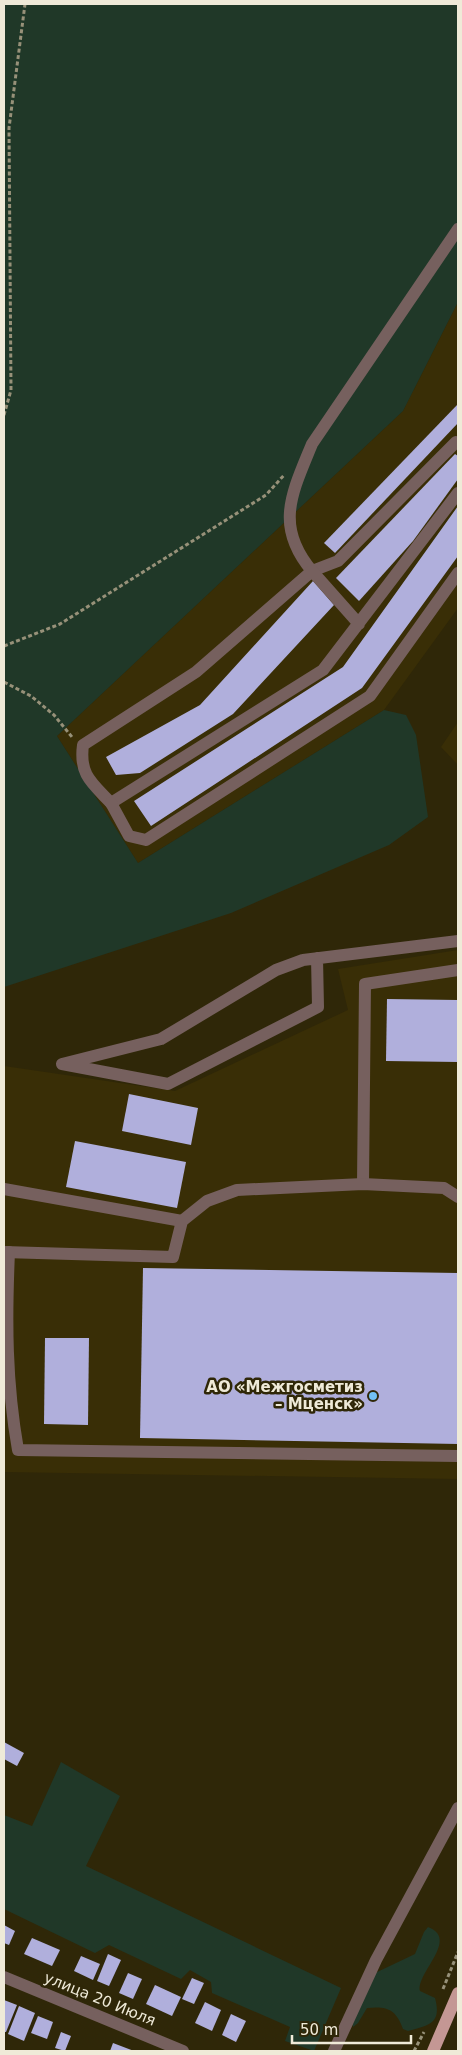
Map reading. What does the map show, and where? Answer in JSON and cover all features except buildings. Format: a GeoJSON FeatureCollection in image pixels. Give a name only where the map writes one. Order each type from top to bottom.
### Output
{"type":"FeatureCollection","features":[{"type":"Feature","properties":{"kind":"main road"},"geometry":{"type":"LineString","coordinates":[[433,2051],[458,1993]]}},
{"type":"Feature","properties":{"kind":"street"},"geometry":{"type":"LineString","coordinates":[[359,624],[300,556],[288,520],[296,481],[312,444],[458,230]]}},
{"type":"Feature","properties":{"kind":"street"},"geometry":{"type":"LineString","coordinates":[[458,443],[456,442],[338,561],[312,571],[196,672],[83,745],[81,761],[90,782],[111,803],[129,836],[146,840],[370,696],[458,573]]}},
{"type":"Feature","properties":{"kind":"street"},"geometry":{"type":"LineString","coordinates":[[111,803],[323,670],[458,493]]}},
{"type":"Feature","properties":{"kind":"street"},"geometry":{"type":"LineString","coordinates":[[317,958],[318,1007],[168,1084],[62,1064],[161,1038],[276,970],[303,960],[317,958],[458,941]]}},
{"type":"Feature","properties":{"kind":"street"},"geometry":{"type":"LineString","coordinates":[[363,1184],[365,984],[458,970]]}},
{"type":"Feature","properties":{"kind":"street"},"geometry":{"type":"LineString","coordinates":[[458,1197],[444,1188],[363,1184],[237,1190],[207,1201],[182,1221],[173,1257],[7,1252],[7,1355],[10,1404],[18,1450],[458,1456]]}},
{"type":"Feature","properties":{"kind":"street"},"geometry":{"type":"LineString","coordinates":[[4,1189],[182,1221]]}},
{"type":"Feature","properties":{"kind":"street"},"geometry":{"type":"LineString","coordinates":[[334,2051],[376,1960],[458,1808]]}},
{"type":"Feature","properties":{"kind":"street","name":"улица 20 Июля"},"geometry":{"type":"LineString","coordinates":[[4,1977],[183,2051]]}},
{"type":"Feature","properties":{"kind":"path"},"geometry":{"type":"LineString","coordinates":[[4,415],[12,390],[9,128],[25,4]]}},
{"type":"Feature","properties":{"kind":"path"},"geometry":{"type":"LineString","coordinates":[[4,646],[60,624],[266,495],[286,473]]}},
{"type":"Feature","properties":{"kind":"path"},"geometry":{"type":"LineString","coordinates":[[4,682],[31,696],[83,745]]}},
{"type":"Feature","properties":{"kind":"shaded area"},"geometry":{"type":"Polygon","coordinates":[[[458,302],[458,608],[384,710],[138,863],[57,736],[403,411],[458,302]]]}},
{"type":"Feature","properties":{"kind":"shaded area"},"geometry":{"type":"Polygon","coordinates":[[[458,722],[458,765],[441,747],[458,722]]]}},
{"type":"Feature","properties":{"kind":"shaded area"},"geometry":{"type":"Polygon","coordinates":[[[458,950],[458,1479],[4,1472],[4,1066],[175,1091],[348,1010],[338,969],[458,950]]]}},
{"type":"Feature","properties":{"kind":"green space"},"geometry":{"type":"Polygon","coordinates":[[[4,4],[458,4],[458,302],[403,411],[57,736],[138,863],[384,710],[406,715],[416,735],[428,817],[389,845],[231,913],[4,987],[4,4]]]}},
{"type":"Feature","properties":{"kind":"green space"},"geometry":{"type":"Polygon","coordinates":[[[61,1762],[120,1796],[86,1866],[341,1988],[314,2051],[285,2041],[290,2027],[212,1993],[211,1982],[190,1970],[181,1979],[109,1945],[95,1953],[4,1909],[4,1815],[32,1826],[61,1762]]]}},
{"type":"Feature","properties":{"kind":"green space"},"geometry":{"type":"Polygon","coordinates":[[[428,1927],[437,1932],[440,1940],[434,1957],[424,1975],[420,1991],[435,1998],[437,2013],[432,2022],[408,2031],[403,2029],[397,2017],[390,2010],[385,2008],[367,2008],[358,2023],[353,2027],[352,2021],[373,1974],[415,1954],[428,1927]]]}},
{"type":"Feature","properties":{"kind":"place","name":"АО «Межгосметиз – Мценск»"},"geometry":{"type":"Point","coordinates":[373,1396]}}]}
